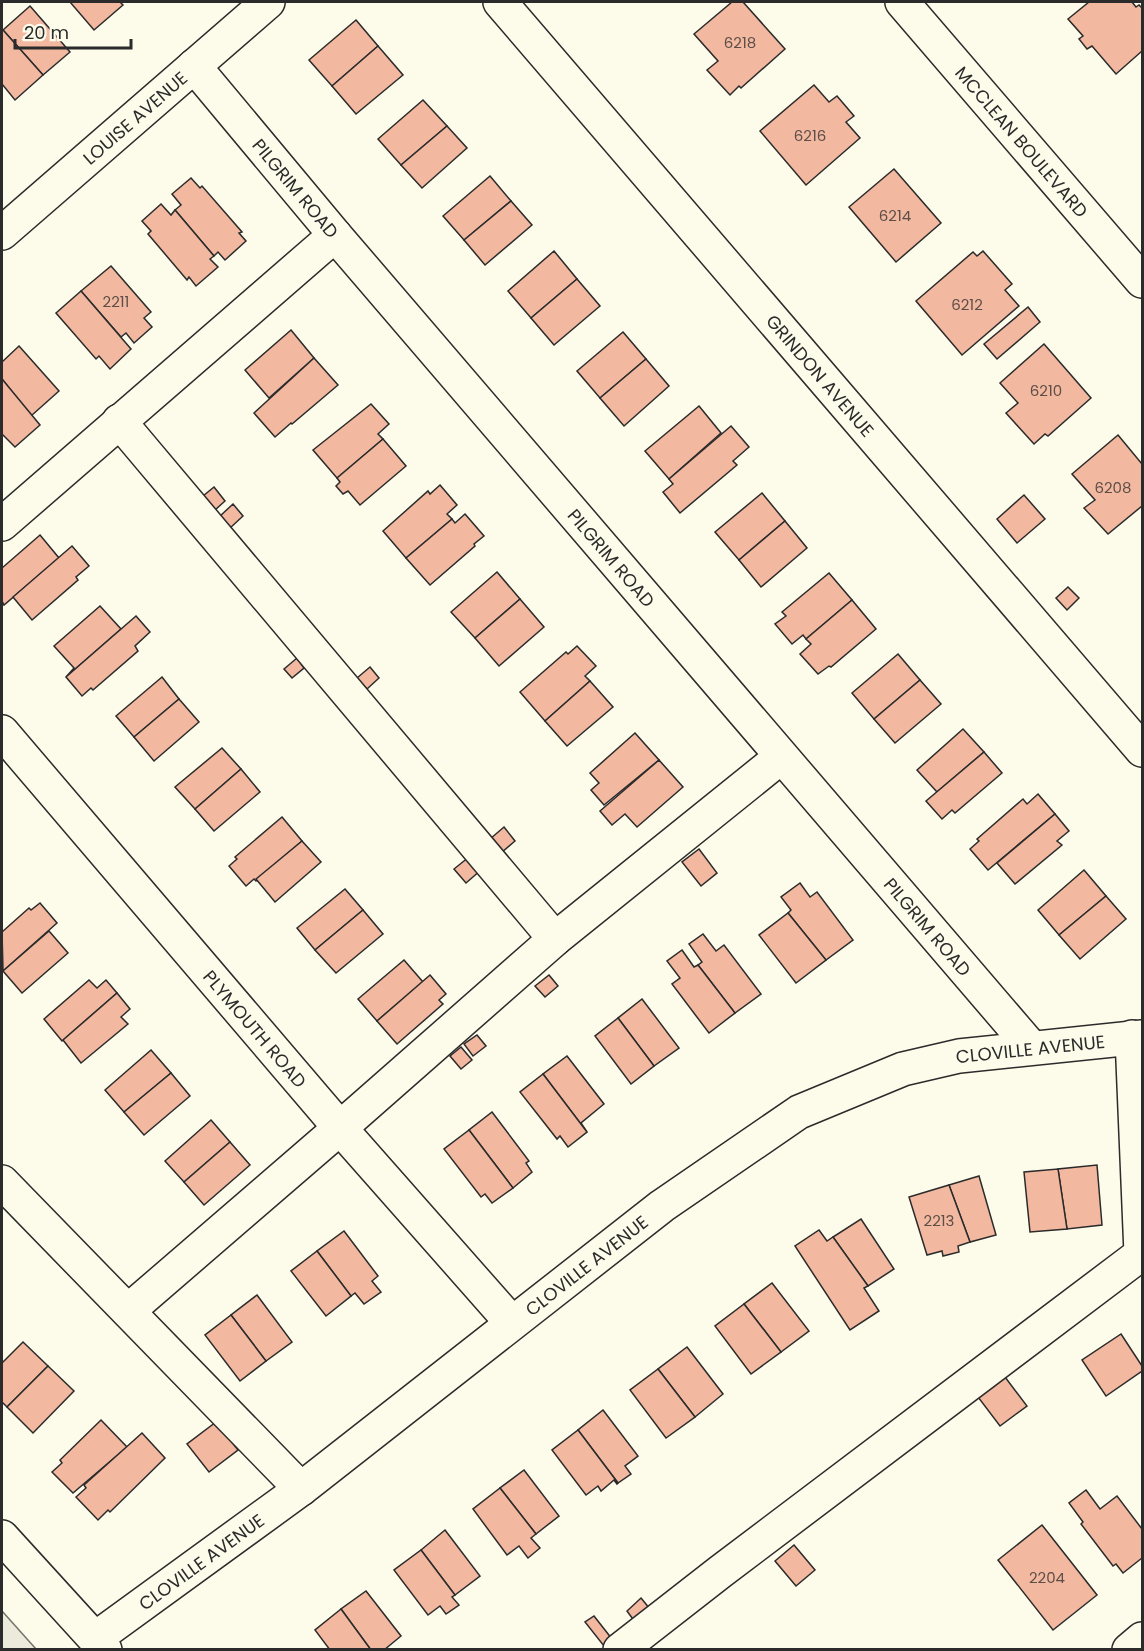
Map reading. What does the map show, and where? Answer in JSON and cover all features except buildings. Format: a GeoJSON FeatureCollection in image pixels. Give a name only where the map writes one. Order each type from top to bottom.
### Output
{"type":"FeatureCollection","features":[{"type":"Feature","properties":{"kind":"street","name":"LOUISE AVENUE"},"geometry":{"type":"LineString","coordinates":[[2,233],[268,2]]}},
{"type":"Feature","properties":{"kind":"street","name":"GRINDON AVENUE"},"geometry":{"type":"LineString","coordinates":[[500,2],[1143,750]]}},
{"type":"Feature","properties":{"kind":"street","name":"MCCLEAN BOULEVARD"},"geometry":{"type":"LineString","coordinates":[[902,2],[1143,281]]}},
{"type":"Feature","properties":{"kind":"street","name":"PILGRIM ROAD"},"geometry":{"type":"LineString","coordinates":[[194,66],[335,235],[1031,1047]]}},
{"type":"Feature","properties":{"kind":"street"},"geometry":{"type":"LineString","coordinates":[[2,524],[335,235]]}},
{"type":"Feature","properties":{"kind":"street"},"geometry":{"type":"LineString","coordinates":[[119,422],[555,939]]}},
{"type":"Feature","properties":{"kind":"street","name":"PLYMOUTH ROAD"},"geometry":{"type":"LineString","coordinates":[[2,732],[340,1128],[512,1323]]}},
{"type":"Feature","properties":{"kind":"street"},"geometry":{"type":"LineString","coordinates":[[128,1311],[555,939],[781,757]]}},
{"type":"Feature","properties":{"kind":"street"},"geometry":{"type":"LineString","coordinates":[[620,1650],[1141,1254],[1137,1037]]}},
{"type":"Feature","properties":{"kind":"street","name":"CLOVILLE AVENUE"},"geometry":{"type":"LineString","coordinates":[[100,1644],[662,1206],[799,1112],[903,1069],[959,1056],[1137,1037]]}},
{"type":"Feature","properties":{"kind":"street"},"geometry":{"type":"LineString","coordinates":[[2,1182],[301,1489]]}},
{"type":"Feature","properties":{"kind":"street"},"geometry":{"type":"LineString","coordinates":[[2,1537],[100,1644]]}},
{"type":"Feature","properties":{"kind":"street"},"geometry":{"type":"LineString","coordinates":[[1129,1650],[1143,1639]]}},
{"type":"Feature","properties":{"kind":"shaded area"},"geometry":{"type":"Polygon","coordinates":[[[2,1611],[36,1649],[2,1649],[2,1611]]]}}]}
